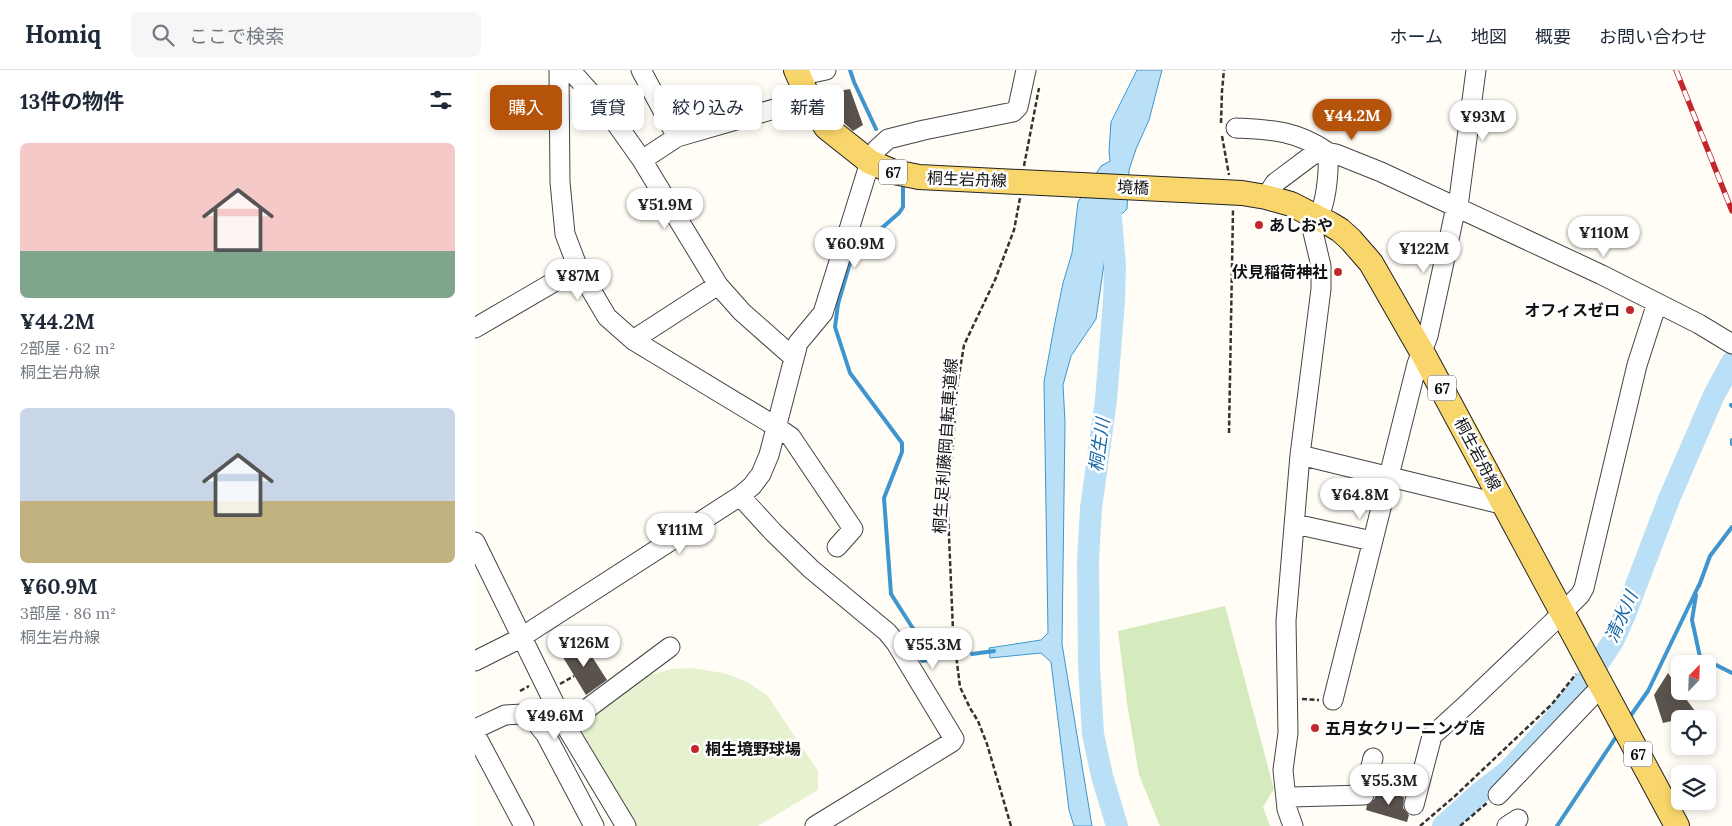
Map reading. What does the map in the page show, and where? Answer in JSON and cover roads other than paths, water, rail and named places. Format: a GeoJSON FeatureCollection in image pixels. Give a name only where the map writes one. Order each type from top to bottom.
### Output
{"type":"FeatureCollection","features":[{"type":"Feature","properties":{"kind":"main road","name":"桐生岩舟線"},"geometry":{"type":"LineString","coordinates":[[797,73],[803,85]]}},
{"type":"Feature","properties":{"kind":"main road","name":"桐生岩舟線"},"geometry":{"type":"LineString","coordinates":[[831,130],[870,162],[894,172],[919,177],[1030,177]]}},
{"type":"Feature","properties":{"kind":"main road","name":"境橋"},"geometry":{"type":"LineString","coordinates":[[1030,177],[1232,199]]}},
{"type":"Feature","properties":{"kind":"main road","name":"桐生岩舟線"},"geometry":{"type":"LineString","coordinates":[[1232,199],[1266,197],[1291,204],[1340,230],[1361,250],[1371,263],[1505,504],[1601,687]]}},
{"type":"Feature","properties":{"kind":"main road","name":"67"},"geometry":{"type":"LineString","coordinates":[[1601,687],[1677,826]]}},
{"type":"Feature","properties":{"kind":"street"},"geometry":{"type":"LineString","coordinates":[[559,70],[559,182],[565,234],[578,268],[607,317],[633,340],[791,437],[853,529],[837,547]]}},
{"type":"Feature","properties":{"kind":"street"},"geometry":{"type":"LineString","coordinates":[[570,70],[608,112],[642,160],[719,285],[742,312],[793,357]]}},
{"type":"Feature","properties":{"kind":"street"},"geometry":{"type":"LineString","coordinates":[[641,70],[677,137]]}},
{"type":"Feature","properties":{"kind":"street"},"geometry":{"type":"LineString","coordinates":[[797,73],[826,70]]}},
{"type":"Feature","properties":{"kind":"street"},"geometry":{"type":"LineString","coordinates":[[475,661],[522,636],[740,496],[752,486],[761,474],[769,455],[798,343],[823,313],[870,162],[877,149],[888,140],[924,130],[1013,112],[1018,108],[1025,70]]}},
{"type":"Feature","properties":{"kind":"street"},"geometry":{"type":"LineString","coordinates":[[1333,700],[1417,364],[1428,336],[1457,208],[1475,70]]}},
{"type":"Feature","properties":{"kind":"street"},"geometry":{"type":"LineString","coordinates":[[642,160],[677,137],[772,110]]}},
{"type":"Feature","properties":{"kind":"street"},"geometry":{"type":"LineString","coordinates":[[1236,128],[1274,130],[1290,133],[1313,142],[1326,151],[1357,161],[1602,276],[1699,324],[1732,344]]}},
{"type":"Feature","properties":{"kind":"street"},"geometry":{"type":"LineString","coordinates":[[1266,197],[1275,183],[1289,171],[1311,156],[1321,151],[1326,151]]}},
{"type":"Feature","properties":{"kind":"street"},"geometry":{"type":"LineString","coordinates":[[1293,826],[1287,809],[1283,770],[1288,733],[1286,621],[1300,455],[1321,290],[1321,266],[1313,232],[1324,203],[1328,159],[1326,151]]}},
{"type":"Feature","properties":{"kind":"street"},"geometry":{"type":"LineString","coordinates":[[475,328],[578,268]]}},
{"type":"Feature","properties":{"kind":"street"},"geometry":{"type":"LineString","coordinates":[[633,340],[719,285]]}},
{"type":"Feature","properties":{"kind":"street"},"geometry":{"type":"LineString","coordinates":[[1414,805],[1432,736],[1580,595],[1584,588],[1637,366],[1657,303]]}},
{"type":"Feature","properties":{"kind":"street"},"geometry":{"type":"LineString","coordinates":[[1300,455],[1505,504]]}},
{"type":"Feature","properties":{"kind":"street"},"geometry":{"type":"LineString","coordinates":[[740,496],[811,569],[887,632],[896,643],[954,739],[815,826]]}},
{"type":"Feature","properties":{"kind":"street"},"geometry":{"type":"LineString","coordinates":[[1295,524],[1372,541]]}},
{"type":"Feature","properties":{"kind":"street"},"geometry":{"type":"LineString","coordinates":[[475,542],[564,723],[626,826]]}},
{"type":"Feature","properties":{"kind":"street"},"geometry":{"type":"LineString","coordinates":[[564,723],[584,711],[670,647]]}},
{"type":"Feature","properties":{"kind":"street"},"geometry":{"type":"LineString","coordinates":[[1498,794],[1601,687]]}},
{"type":"Feature","properties":{"kind":"street"},"geometry":{"type":"LineString","coordinates":[[475,729],[505,715],[524,714],[534,720],[546,735],[594,826]]}},
{"type":"Feature","properties":{"kind":"street"},"geometry":{"type":"LineString","coordinates":[[475,734],[524,826]]}},
{"type":"Feature","properties":{"kind":"street"},"geometry":{"type":"LineString","coordinates":[[1286,799],[1291,797],[1364,794],[1373,758]]}},
{"type":"Feature","properties":{"kind":"water"},"geometry":{"type":"Polygon","coordinates":[[[1137,70],[1162,70],[1149,120],[1129,170],[1127,209],[1123,213],[1113,215],[1096,319],[1071,356],[1063,385],[1065,422],[1062,644],[1092,826],[1074,826],[1069,810],[1051,662],[1041,653],[990,658],[989,648],[1041,640],[1048,633],[1044,382],[1063,283],[1072,253],[1078,202],[1101,166],[1110,161],[1111,122],[1137,70]]]}},
{"type":"Feature","properties":{"kind":"waterway"},"geometry":{"type":"LineString","coordinates":[[850,70],[876,129]]}},
{"type":"Feature","properties":{"kind":"waterway"},"geometry":{"type":"LineString","coordinates":[[903,186],[903,207],[899,213],[859,248],[850,263],[838,304],[835,327],[850,373],[902,443],[902,452],[884,498],[891,594],[921,641],[922,661],[946,657]]}},
{"type":"Feature","properties":{"kind":"waterway","name":"桐生川"},"geometry":{"type":"LineString","coordinates":[[1109,194],[1115,266],[1114,301],[1106,400],[1091,508],[1088,560],[1089,666],[1093,734],[1102,776],[1117,826]]}},
{"type":"Feature","properties":{"kind":"waterway","name":"清水川"},"geometry":{"type":"LineString","coordinates":[[1443,826],[1482,791],[1508,771],[1550,725],[1592,673],[1613,641],[1669,499],[1714,395],[1732,362]]}},
{"type":"Feature","properties":{"kind":"waterway"},"geometry":{"type":"LineString","coordinates":[[1699,586],[1710,556],[1732,527]]}},
{"type":"Feature","properties":{"kind":"waterway"},"geometry":{"type":"LineString","coordinates":[[1629,718],[1648,691],[1699,585]]}},
{"type":"Feature","properties":{"kind":"waterway"},"geometry":{"type":"LineString","coordinates":[[1696,595],[1692,620],[1700,657],[1732,673]]}},
{"type":"Feature","properties":{"kind":"waterway"},"geometry":{"type":"LineString","coordinates":[[972,654],[994,651]]}},
{"type":"Feature","properties":{"kind":"waterway"},"geometry":{"type":"LineString","coordinates":[[1557,826],[1618,734]]}},
{"type":"Feature","properties":{"kind":"railway"},"geometry":{"type":"LineString","coordinates":[[1676,70],[1732,211]]}},
{"type":"Feature","properties":{"kind":"place","name":"あしおや"},"geometry":{"type":"Point","coordinates":[1259,225]}},
{"type":"Feature","properties":{"kind":"place","name":"伏見稲荷神社"},"geometry":{"type":"Point","coordinates":[1338,272]}},
{"type":"Feature","properties":{"kind":"place","name":"オフィスゼロ"},"geometry":{"type":"Point","coordinates":[1630,310]}},
{"type":"Feature","properties":{"kind":"place","name":"五月女クリーニング店"},"geometry":{"type":"Point","coordinates":[1315,728]}},
{"type":"Feature","properties":{"kind":"place","name":"桐生境野球場"},"geometry":{"type":"Point","coordinates":[695,749]}}]}
